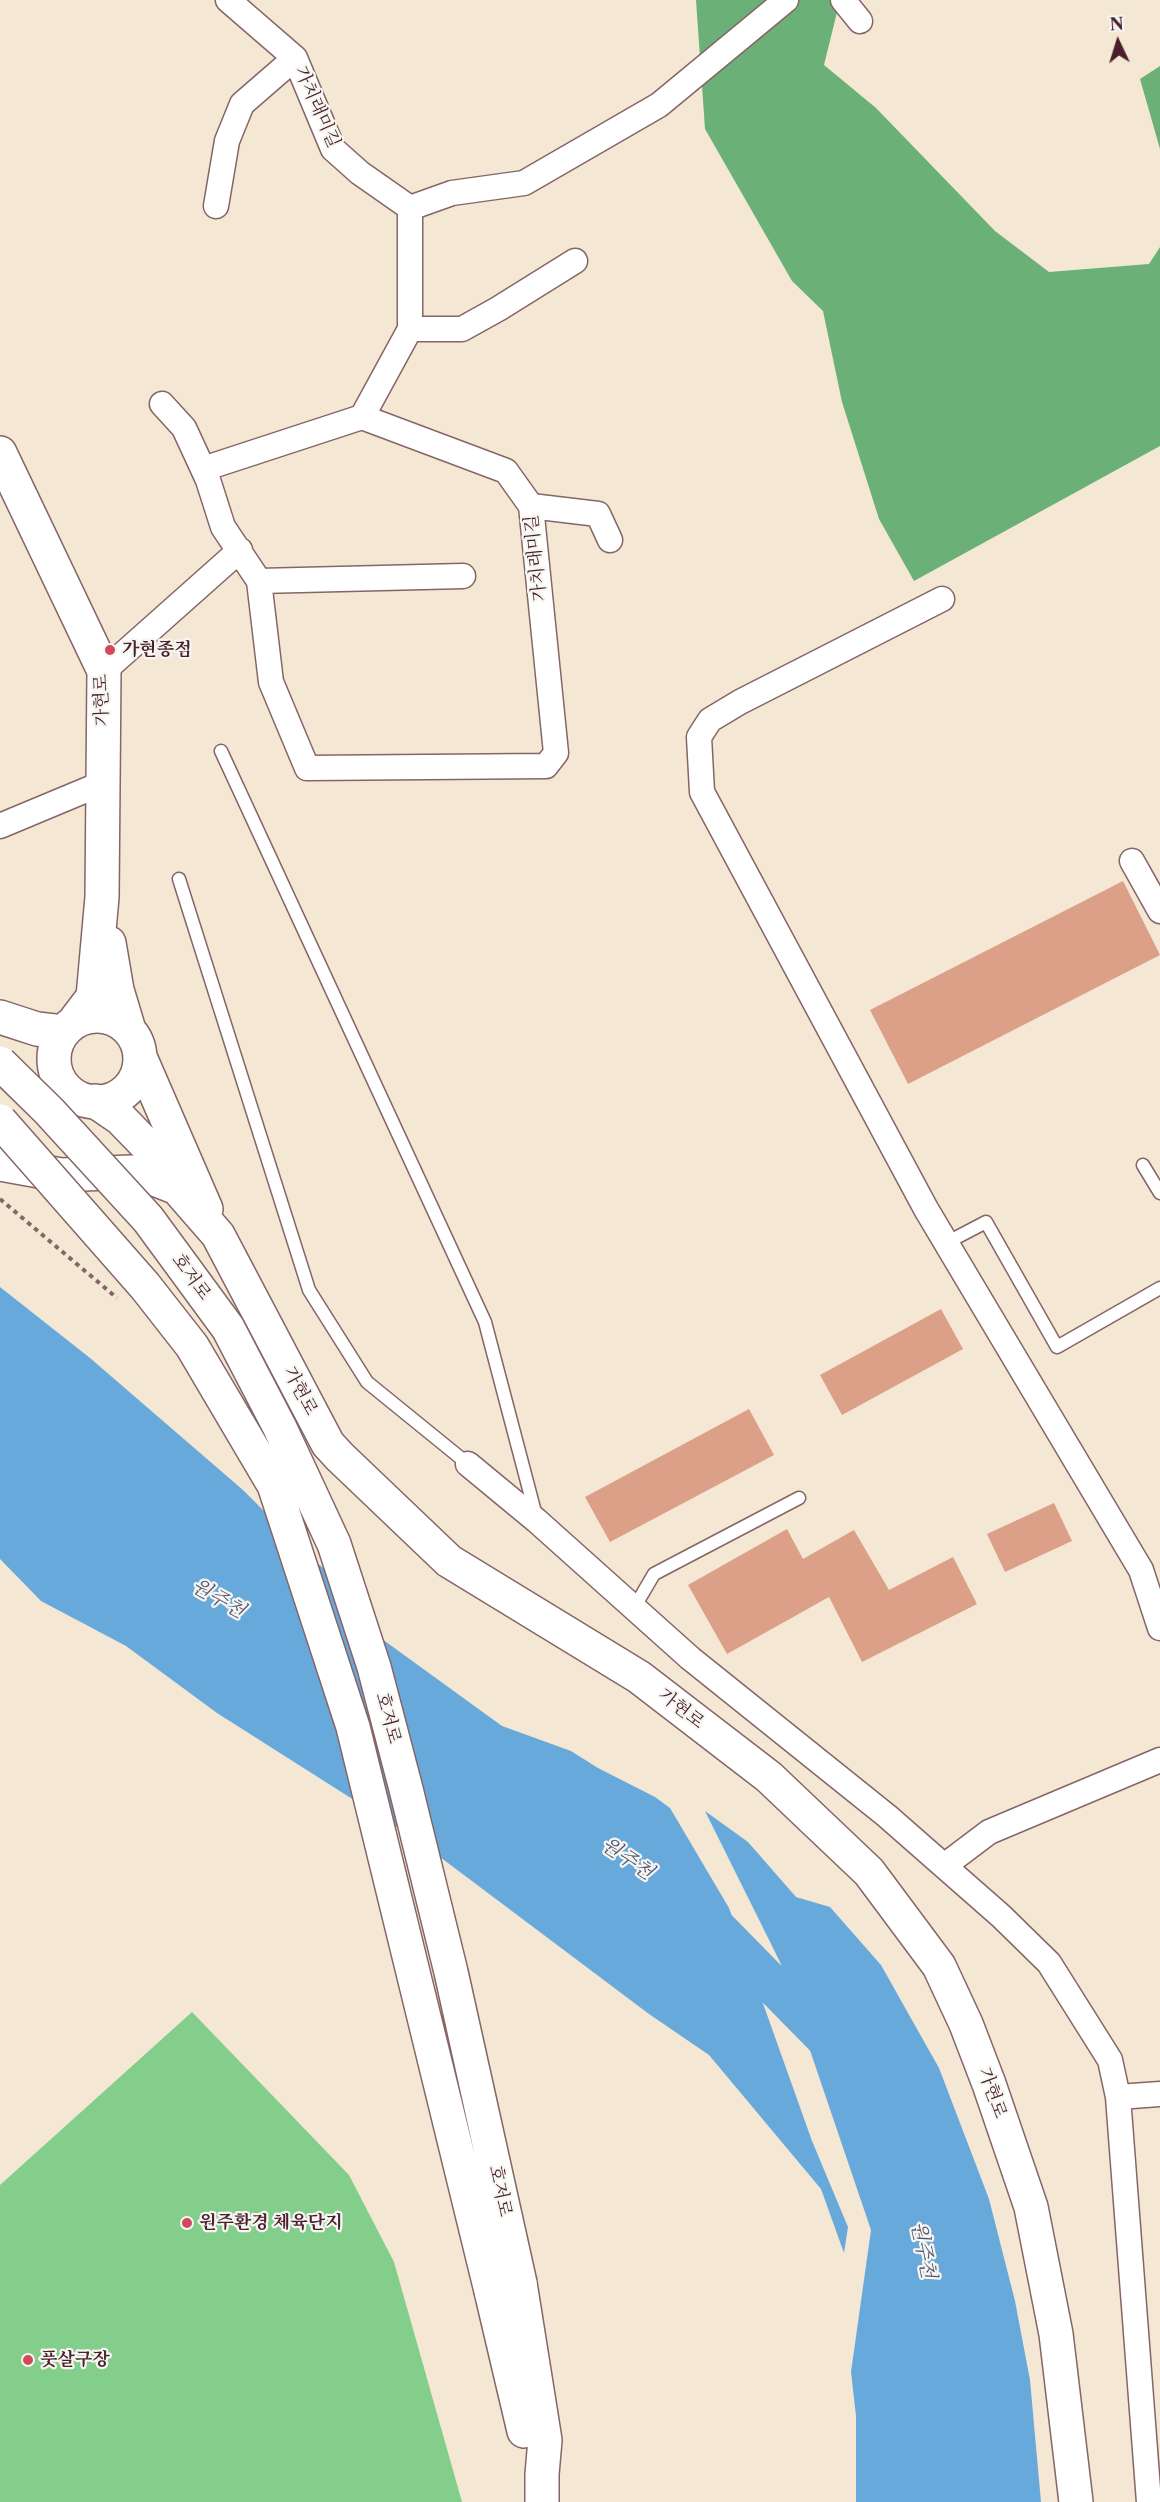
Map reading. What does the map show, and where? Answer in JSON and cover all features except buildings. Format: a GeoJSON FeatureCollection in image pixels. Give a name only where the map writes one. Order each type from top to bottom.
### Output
{"type":"FeatureCollection","features":[{"type":"Feature","properties":{"kind":"street","name":"가치래미길"},"geometry":{"type":"LineString","coordinates":[[228,0],[295,58],[333,149],[360,172],[410,208]]}},
{"type":"Feature","properties":{"kind":"street"},"geometry":{"type":"LineString","coordinates":[[203,469],[362,417],[410,329],[410,208],[452,193],[524,183],[659,105],[786,0]]}},
{"type":"Feature","properties":{"kind":"street"},"geometry":{"type":"LineString","coordinates":[[843,0],[860,21]]}},
{"type":"Feature","properties":{"kind":"street"},"geometry":{"type":"LineString","coordinates":[[216,206],[227,141],[242,104],[295,58]]}},
{"type":"Feature","properties":{"kind":"street"},"geometry":{"type":"LineString","coordinates":[[410,329],[462,329],[575,261]]}},
{"type":"Feature","properties":{"kind":"street","name":"가치래미길"},"geometry":{"type":"LineString","coordinates":[[162,404],[184,428],[203,469],[223,527],[259,581],[271,682],[307,768],[546,766],[556,753],[531,506],[506,471],[362,417]]}},
{"type":"Feature","properties":{"kind":"street","name":"가현로"},"geometry":{"type":"LineString","coordinates":[[0,453],[104,671],[102,897]]}},
{"type":"Feature","properties":{"kind":"street"},"geometry":{"type":"LineString","coordinates":[[531,506],[598,514],[610,540]]}},
{"type":"Feature","properties":{"kind":"street"},"geometry":{"type":"LineString","coordinates":[[104,671],[240,550]]}},
{"type":"Feature","properties":{"kind":"street"},"geometry":{"type":"LineString","coordinates":[[259,581],[463,576]]}},
{"type":"Feature","properties":{"kind":"street"},"geometry":{"type":"LineString","coordinates":[[942,599],[740,702],[710,720],[699,737],[702,792],[926,1209],[1150,1566],[1160,1628]]}},
{"type":"Feature","properties":{"kind":"street"},"geometry":{"type":"LineString","coordinates":[[0,826],[103,783]]}},
{"type":"Feature","properties":{"kind":"street"},"geometry":{"type":"LineString","coordinates":[[1132,861],[1160,911]]}},
{"type":"Feature","properties":{"kind":"street"},"geometry":{"type":"LineString","coordinates":[[0,1017],[37,1029],[69,1027],[88,1017],[103,1016],[117,1020],[134,1043],[138,1071],[131,1084],[120,1095],[108,1100],[82,1099],[70,1092],[58,1076],[54,1057],[57,1044],[69,1027],[93,997],[102,897]]}},
{"type":"Feature","properties":{"kind":"street"},"geometry":{"type":"LineString","coordinates":[[102,897],[117,990],[134,1043],[218,1235]]}},
{"type":"Feature","properties":{"kind":"street","name":"호저로"},"geometry":{"type":"LineString","coordinates":[[0,1064],[49,1111],[148,1219],[228,1328],[280,1428],[334,1544],[374,1667],[452,1972],[506,2287],[527,2444],[542,2488]]}},
{"type":"Feature","properties":{"kind":"street"},"geometry":{"type":"LineString","coordinates":[[95,1101],[120,1118],[153,1152],[177,1188]]}},
{"type":"Feature","properties":{"kind":"street","name":"호저로"},"geometry":{"type":"LineString","coordinates":[[0,1120],[145,1286],[192,1346],[274,1485],[353,1727],[506,2287]]}},
{"type":"Feature","properties":{"kind":"street","name":"가현로"},"geometry":{"type":"LineString","coordinates":[[0,1164],[61,1175],[130,1172],[177,1188],[218,1235],[328,1444],[340,1457],[449,1561],[639,1677],[769,1777],[869,1872],[939,1965],[966,2024],[989,2084],[1031,2207],[1056,2334],[1076,2502]]}},
{"type":"Feature","properties":{"kind":"street"},"geometry":{"type":"LineString","coordinates":[[468,1464],[537,1521],[690,1658],[887,1816],[1000,1916],[1049,1963],[1110,2060],[1118,2097],[1149,2502]]}},
{"type":"Feature","properties":{"kind":"street"},"geometry":{"type":"LineString","coordinates":[[944,1866],[989,1832],[1160,1760]]}},
{"type":"Feature","properties":{"kind":"street"},"geometry":{"type":"LineString","coordinates":[[1118,2097],[1160,2094]]}},
{"type":"Feature","properties":{"kind":"lane"},"geometry":{"type":"LineString","coordinates":[[221,751],[485,1322],[537,1521]]}},
{"type":"Feature","properties":{"kind":"lane"},"geometry":{"type":"LineString","coordinates":[[179,879],[309,1290],[367,1382],[468,1464]]}},
{"type":"Feature","properties":{"kind":"lane"},"geometry":{"type":"LineString","coordinates":[[1143,1165],[1160,1193]]}},
{"type":"Feature","properties":{"kind":"lane"},"geometry":{"type":"LineString","coordinates":[[946,1243],[986,1222],[1057,1347],[1160,1288]]}},
{"type":"Feature","properties":{"kind":"lane"},"geometry":{"type":"LineString","coordinates":[[634,1608],[654,1574],[799,1498]]}},
{"type":"Feature","properties":{"kind":"path"},"geometry":{"type":"LineString","coordinates":[[0,1199],[76,1261],[119,1300]]}},
{"type":"Feature","properties":{"kind":"green space"},"geometry":{"type":"Polygon","coordinates":[[[696,0],[840,0],[824,65],[876,108],[995,231],[1049,272],[1149,264],[1160,247],[1160,446],[914,581],[879,519],[842,402],[823,311],[792,281],[705,129],[696,0]]]}},
{"type":"Feature","properties":{"kind":"green space"},"geometry":{"type":"Polygon","coordinates":[[[1160,66],[1160,149],[1140,79],[1160,66]]]}},
{"type":"Feature","properties":{"kind":"green space","name":"원주환경 체육단지"},"geometry":{"type":"Polygon","coordinates":[[[192,2012],[349,2175],[394,2262],[462,2502],[0,2502],[0,2185],[192,2012]]]}},
{"type":"Feature","properties":{"kind":"water"},"geometry":{"type":"Polygon","coordinates":[[[0,1287],[90,1358],[243,1490],[312,1559],[337,1579],[337,1601],[382,1639],[502,1726],[571,1751],[598,1768],[655,1797],[670,1808],[729,1908],[812,2141],[848,2227],[844,2253],[821,2189],[709,2055],[649,2014],[420,1842],[217,1713],[126,1646],[41,1601],[0,1559],[0,1287]]]}},
{"type":"Feature","properties":{"kind":"water"},"geometry":{"type":"Polygon","coordinates":[[[705,1811],[748,1842],[796,1897],[830,1907],[881,1965],[939,2068],[989,2199],[1015,2301],[1030,2380],[1041,2502],[856,2502],[856,2416],[851,2372],[871,2230],[780,1962],[705,1811]]]}},
{"type":"Feature","properties":{"kind":"waterway","name":"원주천"},"geometry":{"type":"LineString","coordinates":[[710,1921],[832,2047]]}},
{"type":"Feature","properties":{"kind":"place","name":"가현종점"},"geometry":{"type":"Point","coordinates":[110,650]}},
{"type":"Feature","properties":{"kind":"place","name":"원주환경 체육단지"},"geometry":{"type":"Point","coordinates":[187,2223]}},
{"type":"Feature","properties":{"kind":"place","name":"풋살구장"},"geometry":{"type":"Point","coordinates":[28,2360]}}]}
